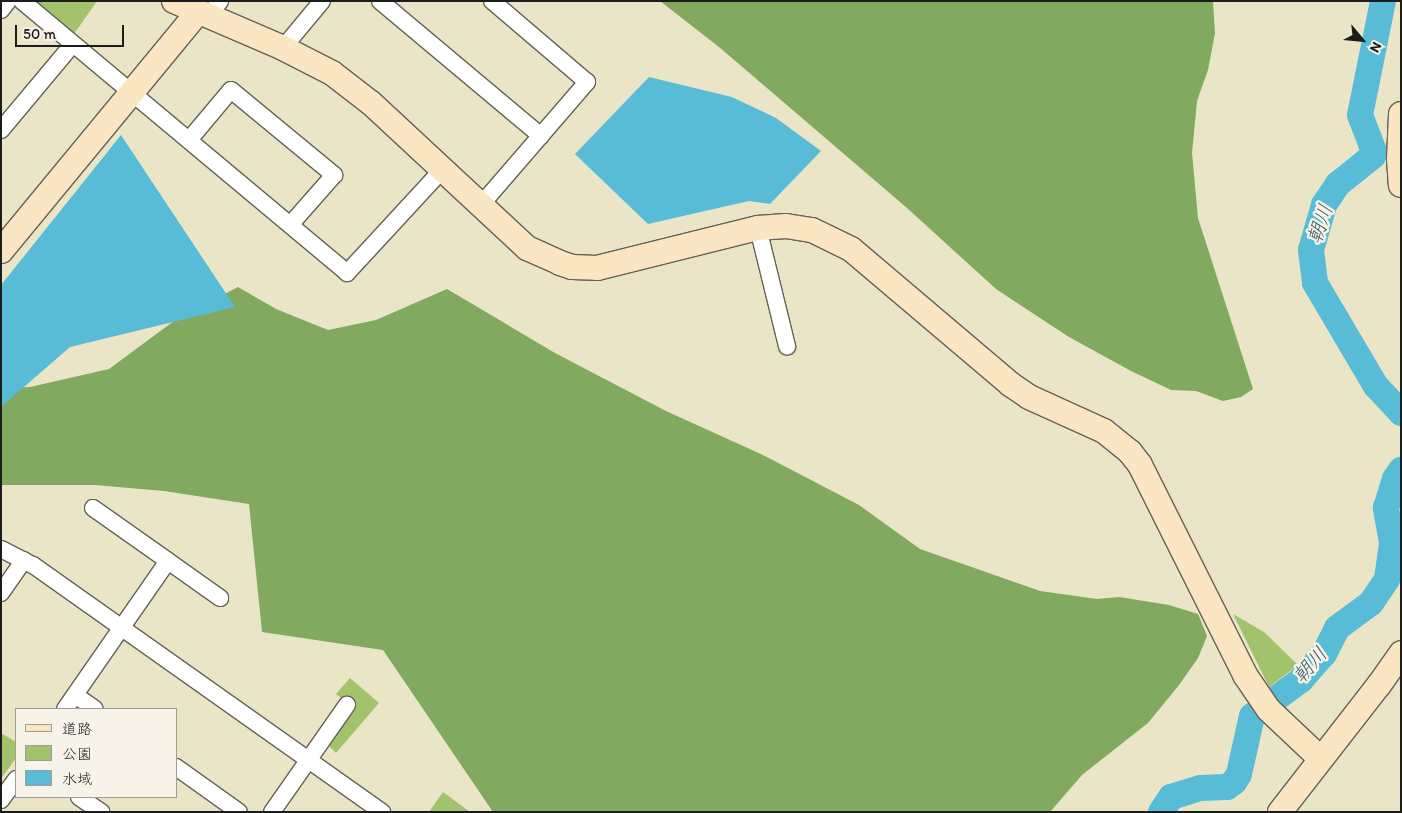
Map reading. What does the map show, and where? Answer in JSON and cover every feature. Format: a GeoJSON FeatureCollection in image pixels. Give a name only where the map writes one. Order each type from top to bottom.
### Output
{"type":"FeatureCollection","features":[{"type":"Feature","properties":{"kind":"street"},"geometry":{"type":"LineString","coordinates":[[1,10],[8,1]]}},
{"type":"Feature","properties":{"kind":"street"},"geometry":{"type":"LineString","coordinates":[[22,1],[131,94],[291,224],[347,274],[442,170]]}},
{"type":"Feature","properties":{"kind":"street"},"geometry":{"type":"LineString","coordinates":[[174,1],[209,10],[332,73],[351,86],[527,248],[560,263],[584,268],[612,265],[758,228],[799,227],[839,241],[851,249],[1019,391],[1085,420],[1118,441],[1140,465],[1245,675],[1263,702],[1321,759]]}},
{"type":"Feature","properties":{"kind":"street"},"geometry":{"type":"LineString","coordinates":[[283,48],[322,1]]}},
{"type":"Feature","properties":{"kind":"street"},"geometry":{"type":"LineString","coordinates":[[380,1],[541,136]]}},
{"type":"Feature","properties":{"kind":"street"},"geometry":{"type":"LineString","coordinates":[[480,206],[587,82],[492,1]]}},
{"type":"Feature","properties":{"kind":"street"},"geometry":{"type":"LineString","coordinates":[[1,251],[131,94],[209,10]]}},
{"type":"Feature","properties":{"kind":"street"},"geometry":{"type":"LineString","coordinates":[[1,130],[72,45]]}},
{"type":"Feature","properties":{"kind":"street"},"geometry":{"type":"LineString","coordinates":[[189,140],[232,90],[334,175],[291,224]]}},
{"type":"Feature","properties":{"kind":"street"},"geometry":{"type":"LineString","coordinates":[[1401,114],[1399,159],[1401,185]]}},
{"type":"Feature","properties":{"kind":"street"},"geometry":{"type":"LineString","coordinates":[[758,228],[787,346]]}},
{"type":"Feature","properties":{"kind":"street"},"geometry":{"type":"LineString","coordinates":[[93,508],[220,598]]}},
{"type":"Feature","properties":{"kind":"street"},"geometry":{"type":"LineString","coordinates":[[1,549],[24,560],[122,627],[382,812]]}},
{"type":"Feature","properties":{"kind":"street"},"geometry":{"type":"LineString","coordinates":[[1,593],[24,560]]}},
{"type":"Feature","properties":{"kind":"street"},"geometry":{"type":"LineString","coordinates":[[66,708],[168,561]]}},
{"type":"Feature","properties":{"kind":"street"},"geometry":{"type":"LineString","coordinates":[[1280,812],[1399,659]]}},
{"type":"Feature","properties":{"kind":"street"},"geometry":{"type":"LineString","coordinates":[[75,695],[94,708]]}},
{"type":"Feature","properties":{"kind":"street"},"geometry":{"type":"LineString","coordinates":[[272,812],[346,705]]}},
{"type":"Feature","properties":{"kind":"street"},"geometry":{"type":"LineString","coordinates":[[178,768],[239,812]]}},
{"type":"Feature","properties":{"kind":"street"},"geometry":{"type":"LineString","coordinates":[[1,800],[15,780]]}},
{"type":"Feature","properties":{"kind":"street"},"geometry":{"type":"LineString","coordinates":[[80,798],[101,812]]}},
{"type":"Feature","properties":{"kind":"green space"},"geometry":{"type":"Polygon","coordinates":[[[35,1],[97,1],[74,34],[35,1]]]}},
{"type":"Feature","properties":{"kind":"green space"},"geometry":{"type":"Polygon","coordinates":[[[660,1],[1213,1],[1215,33],[1208,70],[1197,101],[1192,153],[1198,218],[1253,389],[1241,397],[1223,401],[1196,391],[1171,390],[1131,371],[1069,337],[996,289],[907,208],[719,47],[660,1]]]}},
{"type":"Feature","properties":{"kind":"green space"},"geometry":{"type":"Polygon","coordinates":[[[238,287],[276,309],[328,330],[376,320],[447,289],[555,353],[666,411],[763,455],[859,505],[920,549],[1040,591],[1097,599],[1119,597],[1169,605],[1198,614],[1207,636],[1198,658],[1148,723],[1082,775],[1050,812],[493,812],[383,650],[262,632],[249,504],[164,491],[95,485],[1,485],[1,389],[30,387],[109,369],[178,318],[238,287]]]}},
{"type":"Feature","properties":{"kind":"green space"},"geometry":{"type":"Polygon","coordinates":[[[1233,614],[1264,632],[1298,665],[1269,687],[1233,614]]]}},
{"type":"Feature","properties":{"kind":"green space"},"geometry":{"type":"Polygon","coordinates":[[[350,678],[379,703],[336,753],[327,744],[355,709],[336,694],[350,678]]]}},
{"type":"Feature","properties":{"kind":"green space"},"geometry":{"type":"Polygon","coordinates":[[[1,733],[15,741],[15,759],[1,779],[1,733]]]}},
{"type":"Feature","properties":{"kind":"green space"},"geometry":{"type":"Polygon","coordinates":[[[443,792],[470,812],[429,812],[443,792]]]}},
{"type":"Feature","properties":{"kind":"water"},"geometry":{"type":"Polygon","coordinates":[[[649,77],[732,97],[776,118],[821,151],[770,204],[749,201],[648,224],[575,154],[649,77]]]}},
{"type":"Feature","properties":{"kind":"water"},"geometry":{"type":"Polygon","coordinates":[[[121,135],[235,307],[70,347],[1,407],[1,285],[121,135]]]}},
{"type":"Feature","properties":{"kind":"waterway","name":"朝川"},"geometry":{"type":"LineString","coordinates":[[1383,1],[1360,115],[1374,152],[1373,156],[1338,184],[1324,205],[1311,250],[1315,283],[1376,386],[1401,413]]}},
{"type":"Feature","properties":{"kind":"waterway","name":"朝川"},"geometry":{"type":"LineString","coordinates":[[1161,812],[1171,797],[1201,788],[1227,787],[1234,782],[1239,774],[1252,716],[1301,680],[1324,654],[1337,628],[1371,603],[1387,579],[1392,543],[1386,508],[1395,479],[1401,470]]}}]}
